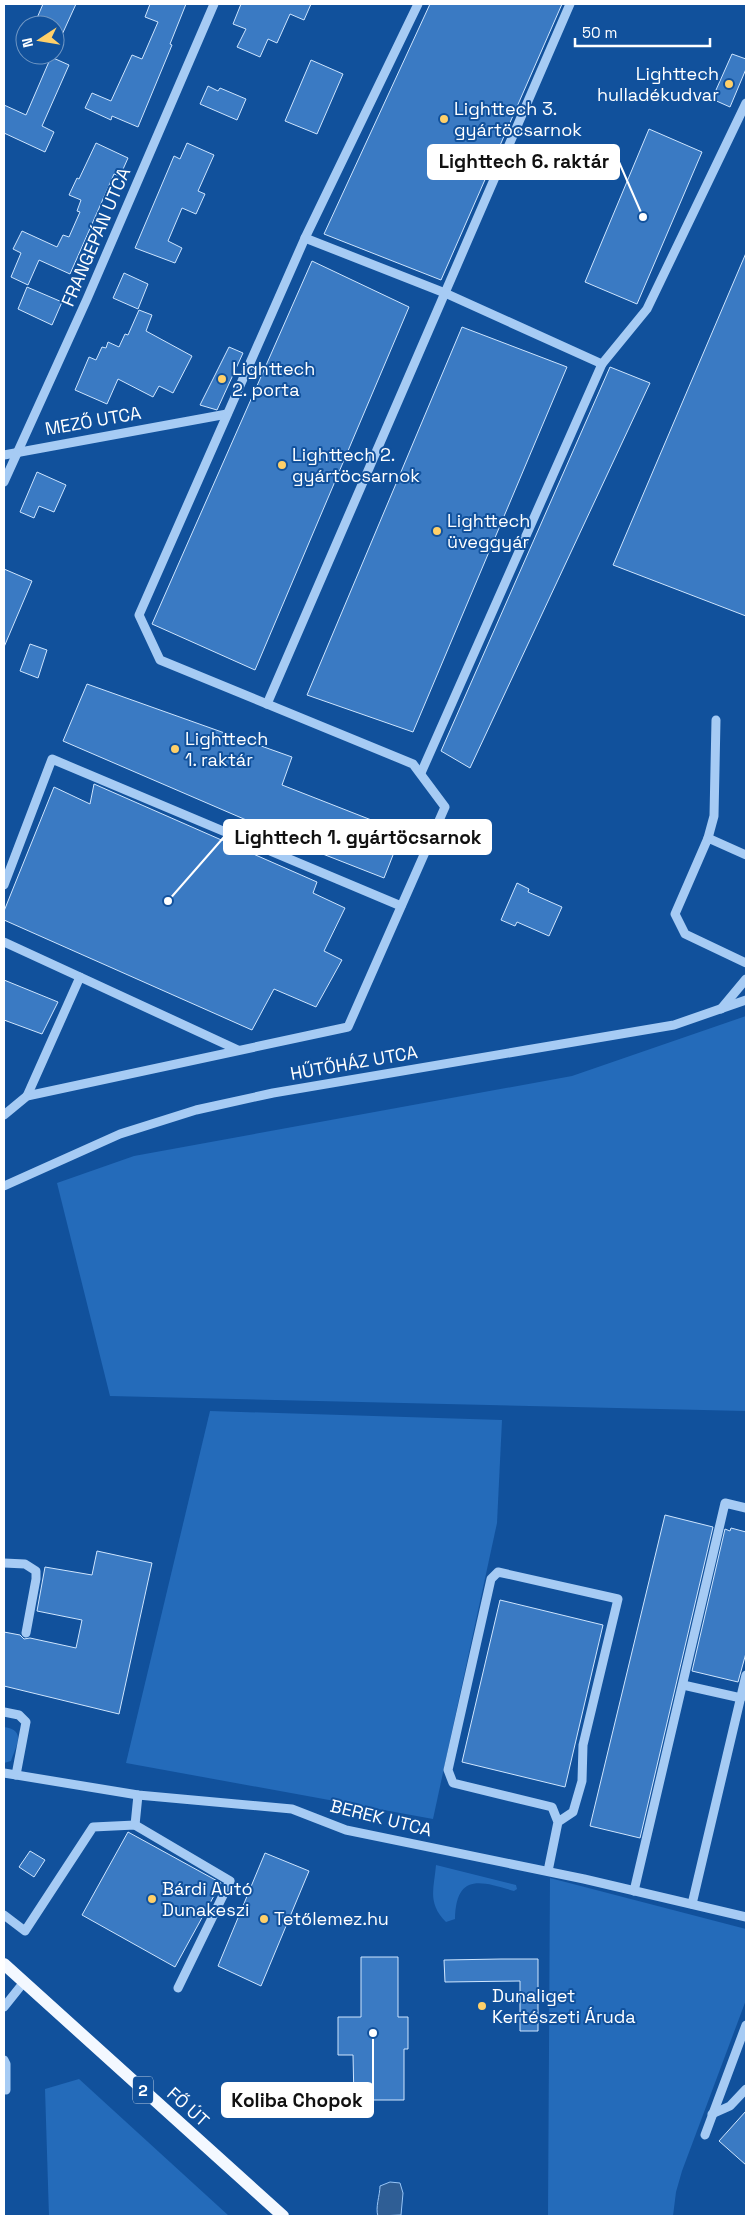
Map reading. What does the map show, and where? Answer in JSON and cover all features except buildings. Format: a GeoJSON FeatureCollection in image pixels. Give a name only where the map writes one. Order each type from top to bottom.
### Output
{"type":"FeatureCollection","features":[{"type":"Feature","properties":{"kind":"main road","name":"FŐ ÚT"},"geometry":{"type":"LineString","coordinates":[[4,1964],[283,2216]]}},
{"type":"Feature","properties":{"kind":"street","name":"FRANGEPÁN UTCA"},"geometry":{"type":"LineString","coordinates":[[4,482],[87,299],[214,4]]}},
{"type":"Feature","properties":{"kind":"street"},"geometry":{"type":"LineString","coordinates":[[27,1096],[348,1027],[445,807],[413,764],[160,660],[140,615],[305,238],[418,4]]}},
{"type":"Feature","properties":{"kind":"street"},"geometry":{"type":"LineString","coordinates":[[268,704],[570,4]]}},
{"type":"Feature","properties":{"kind":"street"},"geometry":{"type":"LineString","coordinates":[[421,773],[602,364],[647,309],[746,103]]}},
{"type":"Feature","properties":{"kind":"street"},"geometry":{"type":"LineString","coordinates":[[305,238],[445,293],[602,364]]}},
{"type":"Feature","properties":{"kind":"street","name":"MEZŐ UTCA"},"geometry":{"type":"LineString","coordinates":[[4,455],[17,451],[227,414]]}},
{"type":"Feature","properties":{"kind":"street"},"geometry":{"type":"LineString","coordinates":[[716,720],[714,816],[708,838],[675,914],[685,934],[746,963]]}},
{"type":"Feature","properties":{"kind":"street"},"geometry":{"type":"LineString","coordinates":[[4,885],[52,759],[401,906]]}},
{"type":"Feature","properties":{"kind":"street"},"geometry":{"type":"LineString","coordinates":[[708,838],[746,855]]}},
{"type":"Feature","properties":{"kind":"street"},"geometry":{"type":"LineString","coordinates":[[4,942],[238,1050]]}},
{"type":"Feature","properties":{"kind":"street"},"geometry":{"type":"LineString","coordinates":[[4,1115],[27,1096],[80,977]]}},
{"type":"Feature","properties":{"kind":"street"},"geometry":{"type":"LineString","coordinates":[[721,1009],[746,980]]}},
{"type":"Feature","properties":{"kind":"street","name":"HŰTŐHÁZ UTCA"},"geometry":{"type":"LineString","coordinates":[[4,1186],[120,1134],[196,1110],[273,1093],[674,1025],[746,1000]]}},
{"type":"Feature","properties":{"kind":"street"},"geometry":{"type":"LineString","coordinates":[[634,1891],[725,1503],[746,1508]]}},
{"type":"Feature","properties":{"kind":"street"},"geometry":{"type":"LineString","coordinates":[[4,1563],[25,1564],[36,1571],[26,1633]]}},
{"type":"Feature","properties":{"kind":"street"},"geometry":{"type":"LineString","coordinates":[[548,1871],[558,1822],[552,1807],[453,1783],[448,1770],[491,1579],[498,1572],[618,1600],[583,1745],[582,1781],[573,1812],[558,1822]]}},
{"type":"Feature","properties":{"kind":"street"},"geometry":{"type":"LineString","coordinates":[[692,1904],[746,1675]]}},
{"type":"Feature","properties":{"kind":"street"},"geometry":{"type":"LineString","coordinates":[[683,1685],[741,1698]]}},
{"type":"Feature","properties":{"kind":"street"},"geometry":{"type":"LineString","coordinates":[[4,1712],[19,1715],[26,1722],[16,1775]]}},
{"type":"Feature","properties":{"kind":"street","name":"BEREK UTCA"},"geometry":{"type":"LineString","coordinates":[[4,1773],[138,1795],[292,1809],[346,1830],[548,1871],[746,1917]]}},
{"type":"Feature","properties":{"kind":"street"},"geometry":{"type":"LineString","coordinates":[[135,1825],[138,1795]]}},
{"type":"Feature","properties":{"kind":"street"},"geometry":{"type":"LineString","coordinates":[[4,1915],[25,1931],[93,1827],[135,1825],[230,1881],[178,1988]]}},
{"type":"Feature","properties":{"kind":"street"},"geometry":{"type":"LineString","coordinates":[[4,2007],[24,1982]]}},
{"type":"Feature","properties":{"kind":"street"},"geometry":{"type":"LineString","coordinates":[[705,2135],[746,2025]]}},
{"type":"Feature","properties":{"kind":"street"},"geometry":{"type":"LineString","coordinates":[[4,2060],[6,2064],[6,2090]]}},
{"type":"Feature","properties":{"kind":"street"},"geometry":{"type":"LineString","coordinates":[[712,2114],[730,2106],[746,2089]]}},
{"type":"Feature","properties":{"kind":"shaded area"},"geometry":{"type":"Polygon","coordinates":[[[746,1016],[746,1411],[110,1396],[57,1183],[134,1156],[572,1076],[746,1016]]]}},
{"type":"Feature","properties":{"kind":"shaded area"},"geometry":{"type":"Polygon","coordinates":[[[210,1411],[502,1420],[497,1523],[433,1819],[126,1763],[210,1411]]]}},
{"type":"Feature","properties":{"kind":"shaded area"},"geometry":{"type":"Polygon","coordinates":[[[4,1727],[16,1731],[18,1740],[11,1761],[4,1763],[4,1727]]]}},
{"type":"Feature","properties":{"kind":"shaded area"},"geometry":{"type":"Polygon","coordinates":[[[436,1865],[516,1885],[517,1889],[514,1891],[480,1883],[465,1887],[456,1904],[455,1919],[446,1922],[440,1915],[434,1902],[433,1889],[436,1865]]]}},
{"type":"Feature","properties":{"kind":"shaded area"},"geometry":{"type":"Polygon","coordinates":[[[550,1878],[746,1929],[746,2000],[682,2171],[676,2192],[673,2216],[548,2216],[550,1878]]]}},
{"type":"Feature","properties":{"kind":"shaded area"},"geometry":{"type":"Polygon","coordinates":[[[79,2079],[229,2216],[49,2216],[45,2089],[79,2079]]]}},
{"type":"Feature","properties":{"kind":"shaded area"},"geometry":{"type":"Polygon","coordinates":[[[390,2182],[400,2183],[403,2193],[401,2215],[378,2216],[380,2186],[390,2182]]]}},
{"type":"Feature","properties":{"kind":"place","name":"Lighttech hulladékudvar"},"geometry":{"type":"Point","coordinates":[729,84]}},
{"type":"Feature","properties":{"kind":"place","name":"Lighttech 3. gyártöcsarnok"},"geometry":{"type":"Point","coordinates":[444,119]}},
{"type":"Feature","properties":{"kind":"place","name":"Lighttech 6. raktár"},"geometry":{"type":"Point","coordinates":[643,217]}},
{"type":"Feature","properties":{"kind":"place","name":"Lighttech 2. porta"},"geometry":{"type":"Point","coordinates":[222,379]}},
{"type":"Feature","properties":{"kind":"place","name":"Lighttech 2. gyártöcsarnok"},"geometry":{"type":"Point","coordinates":[282,465]}},
{"type":"Feature","properties":{"kind":"place","name":"Lighttech üveggyár"},"geometry":{"type":"Point","coordinates":[437,531]}},
{"type":"Feature","properties":{"kind":"place","name":"Lighttech 1. raktár"},"geometry":{"type":"Point","coordinates":[175,749]}},
{"type":"Feature","properties":{"kind":"place","name":"Lighttech 1. gyártöcsarnok"},"geometry":{"type":"Point","coordinates":[168,901]}},
{"type":"Feature","properties":{"kind":"place","name":"Bárdi Autó Dunakeszi"},"geometry":{"type":"Point","coordinates":[152,1899]}},
{"type":"Feature","properties":{"kind":"place","name":"Tetőlemez.hu"},"geometry":{"type":"Point","coordinates":[264,1919]}},
{"type":"Feature","properties":{"kind":"place","name":"Dunaliget Kertészeti Áruda"},"geometry":{"type":"Point","coordinates":[482,2006]}},
{"type":"Feature","properties":{"kind":"place","name":"Koliba Chopok"},"geometry":{"type":"Point","coordinates":[373,2033]}}]}
